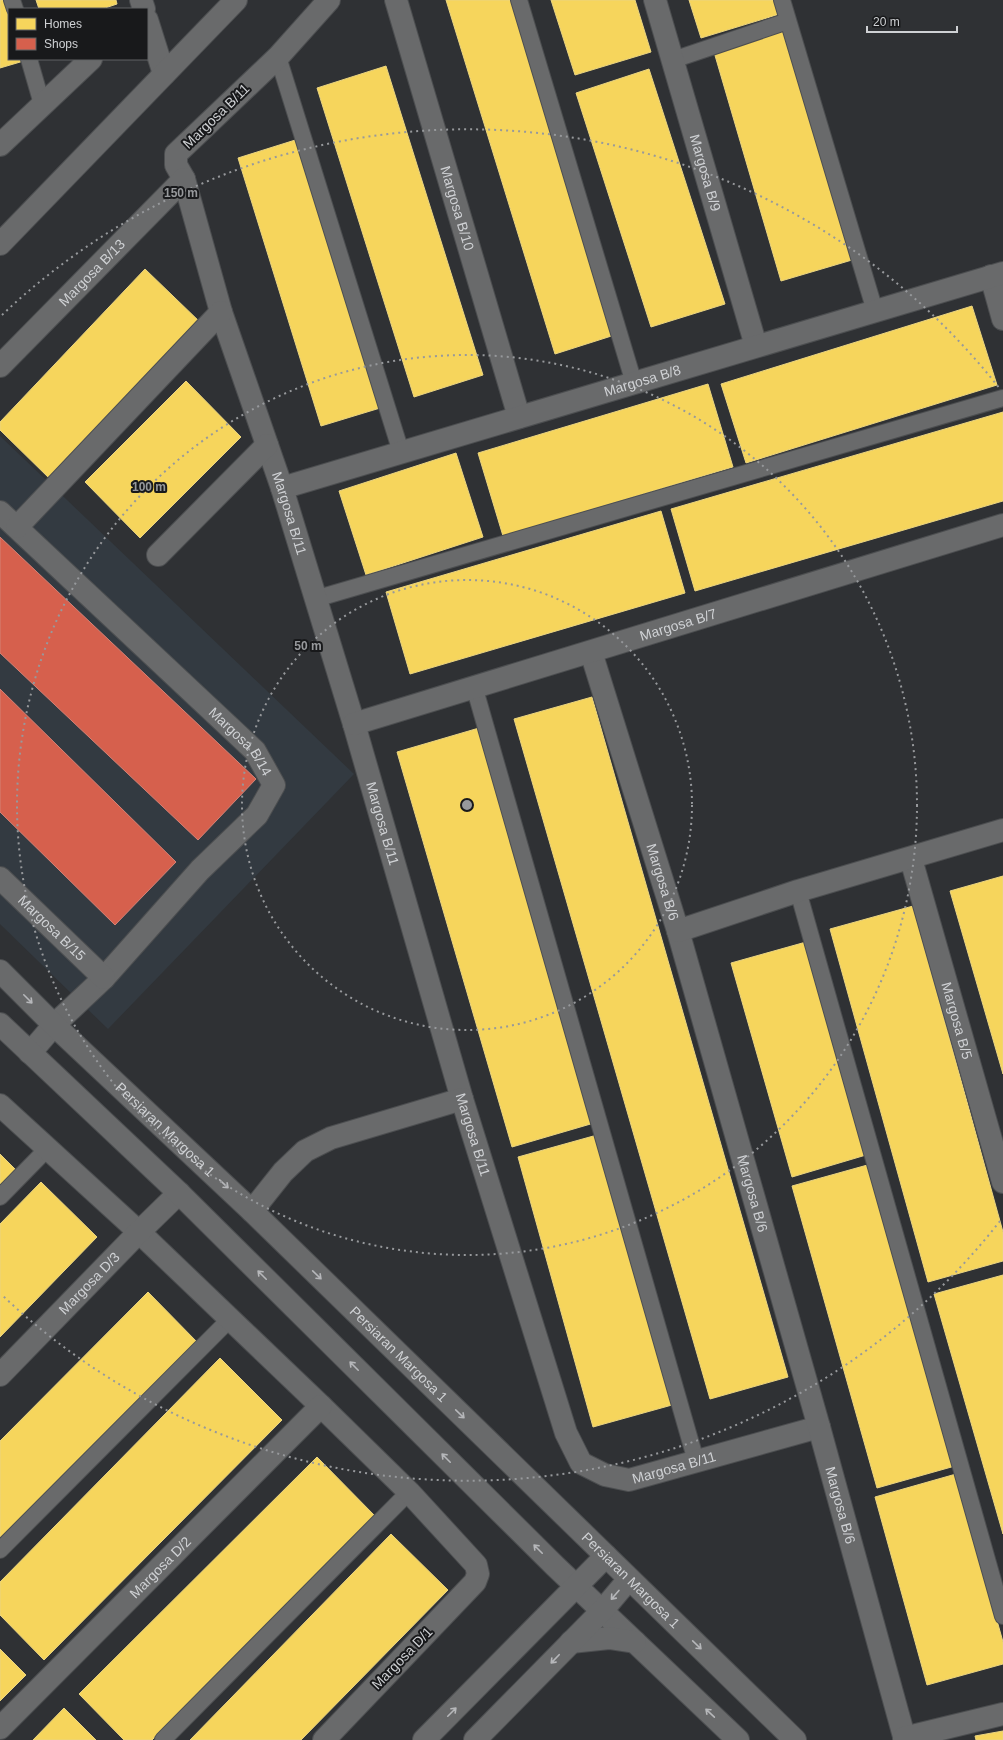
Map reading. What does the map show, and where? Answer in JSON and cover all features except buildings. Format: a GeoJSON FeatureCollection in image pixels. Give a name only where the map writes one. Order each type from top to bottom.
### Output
{"type":"FeatureCollection","features":[{"type":"Feature","properties":{"kind":"street"},"geometry":{"type":"LineString","coordinates":[[0,244],[236,0]]}},
{"type":"Feature","properties":{"kind":"street","name":"Margosa B/11"},"geometry":{"type":"LineString","coordinates":[[329,0],[278,56],[176,154],[176,165],[184,179],[221,312],[282,488],[354,724],[462,1099],[566,1432],[581,1463],[605,1475],[629,1480],[818,1427]]}},
{"type":"Feature","properties":{"kind":"street","name":"Margosa B/10"},"geometry":{"type":"LineString","coordinates":[[396,0],[519,417]]}},
{"type":"Feature","properties":{"kind":"street","name":"Margosa B/9"},"geometry":{"type":"LineString","coordinates":[[654,0],[673,60],[756,346]]}},
{"type":"Feature","properties":{"kind":"street"},"geometry":{"type":"LineString","coordinates":[[148,23],[164,74]]}},
{"type":"Feature","properties":{"kind":"street"},"geometry":{"type":"LineString","coordinates":[[0,146],[42,104],[90,60]]}},
{"type":"Feature","properties":{"kind":"street","name":"Margosa B/13"},"geometry":{"type":"LineString","coordinates":[[0,366],[184,179]]}},
{"type":"Feature","properties":{"kind":"street"},"geometry":{"type":"LineString","coordinates":[[997,275],[1003,319]]}},
{"type":"Feature","properties":{"kind":"street","name":"Margosa B/8"},"geometry":{"type":"LineString","coordinates":[[282,488],[997,275]]}},
{"type":"Feature","properties":{"kind":"street"},"geometry":{"type":"LineString","coordinates":[[17,528],[221,312]]}},
{"type":"Feature","properties":{"kind":"street"},"geometry":{"type":"LineString","coordinates":[[158,555],[266,445]]}},
{"type":"Feature","properties":{"kind":"street","name":"Margosa B/14"},"geometry":{"type":"LineString","coordinates":[[0,512],[255,751],[274,785],[257,814],[200,870],[104,978],[54,1025],[30,1054]]}},
{"type":"Feature","properties":{"kind":"street","name":"Margosa B/7"},"geometry":{"type":"LineString","coordinates":[[354,724],[1003,525]]}},
{"type":"Feature","properties":{"kind":"street","name":"Margosa B/6"},"geometry":{"type":"LineString","coordinates":[[591,652],[678,930],[904,1739]]}},
{"type":"Feature","properties":{"kind":"street"},"geometry":{"type":"LineString","coordinates":[[678,930],[798,891],[910,859],[1003,830]]}},
{"type":"Feature","properties":{"kind":"street","name":"Margosa B/5"},"geometry":{"type":"LineString","coordinates":[[910,859],[1003,1182]]}},
{"type":"Feature","properties":{"kind":"street","name":"Margosa B/15"},"geometry":{"type":"LineString","coordinates":[[0,878],[104,978]]}},
{"type":"Feature","properties":{"kind":"street","name":"Persiaran Margosa 1"},"geometry":{"type":"LineString","coordinates":[[0,971],[54,1025],[252,1211],[795,1740]]}},
{"type":"Feature","properties":{"kind":"street"},"geometry":{"type":"LineString","coordinates":[[0,1024],[30,1054],[180,1193],[576,1587],[738,1740]]}},
{"type":"Feature","properties":{"kind":"street"},"geometry":{"type":"LineString","coordinates":[[252,1211],[283,1172],[305,1151],[331,1138],[462,1099]]}},
{"type":"Feature","properties":{"kind":"street"},"geometry":{"type":"LineString","coordinates":[[0,1105],[139,1232],[409,1492]]}},
{"type":"Feature","properties":{"kind":"street","name":"Margosa D/3"},"geometry":{"type":"LineString","coordinates":[[0,1375],[139,1232],[180,1193]]}},
{"type":"Feature","properties":{"kind":"street","name":"Margosa D/2"},"geometry":{"type":"LineString","coordinates":[[0,1728],[321,1406]]}},
{"type":"Feature","properties":{"kind":"street","name":"Margosa D/1"},"geometry":{"type":"LineString","coordinates":[[324,1740],[475,1582],[478,1574],[476,1565],[409,1492]]}},
{"type":"Feature","properties":{"kind":"street"},"geometry":{"type":"LineString","coordinates":[[424,1740],[606,1556]]}},
{"type":"Feature","properties":{"kind":"street"},"geometry":{"type":"LineString","coordinates":[[545,1618],[553,1601],[556,1584],[555,1566]]}},
{"type":"Feature","properties":{"kind":"street"},"geometry":{"type":"LineString","coordinates":[[475,1740],[602,1610],[629,1579]]}},
{"type":"Feature","properties":{"kind":"street"},"geometry":{"type":"LineString","coordinates":[[571,1642],[609,1638],[635,1642]]}},
{"type":"Feature","properties":{"kind":"street"},"geometry":{"type":"LineString","coordinates":[[904,1739],[1003,1714]]}},
{"type":"Feature","properties":{"kind":"lane"},"geometry":{"type":"LineString","coordinates":[[519,0],[634,383]]}},
{"type":"Feature","properties":{"kind":"lane"},"geometry":{"type":"LineString","coordinates":[[782,0],[875,311]]}},
{"type":"Feature","properties":{"kind":"lane"},"geometry":{"type":"LineString","coordinates":[[673,60],[788,21]]}},
{"type":"Feature","properties":{"kind":"lane"},"geometry":{"type":"LineString","coordinates":[[278,56],[401,452]]}},
{"type":"Feature","properties":{"kind":"lane"},"geometry":{"type":"LineString","coordinates":[[29,60],[42,104]]}},
{"type":"Feature","properties":{"kind":"lane"},"geometry":{"type":"LineString","coordinates":[[315,599],[1003,398]]}},
{"type":"Feature","properties":{"kind":"lane"},"geometry":{"type":"LineString","coordinates":[[474,686],[696,1461]]}},
{"type":"Feature","properties":{"kind":"lane"},"geometry":{"type":"LineString","coordinates":[[798,891],[1003,1616]]}},
{"type":"Feature","properties":{"kind":"lane"},"geometry":{"type":"LineString","coordinates":[[0,1197],[48,1148]]}},
{"type":"Feature","properties":{"kind":"lane"},"geometry":{"type":"LineString","coordinates":[[0,1550],[230,1319]]}},
{"type":"Feature","properties":{"kind":"lane"},"geometry":{"type":"LineString","coordinates":[[163,1740],[409,1492]]}},
{"type":"Feature","properties":{"kind":"shaded area"},"geometry":{"type":"Polygon","coordinates":[[[0,436],[354,774],[108,1029],[0,924],[0,436]]]}}]}
